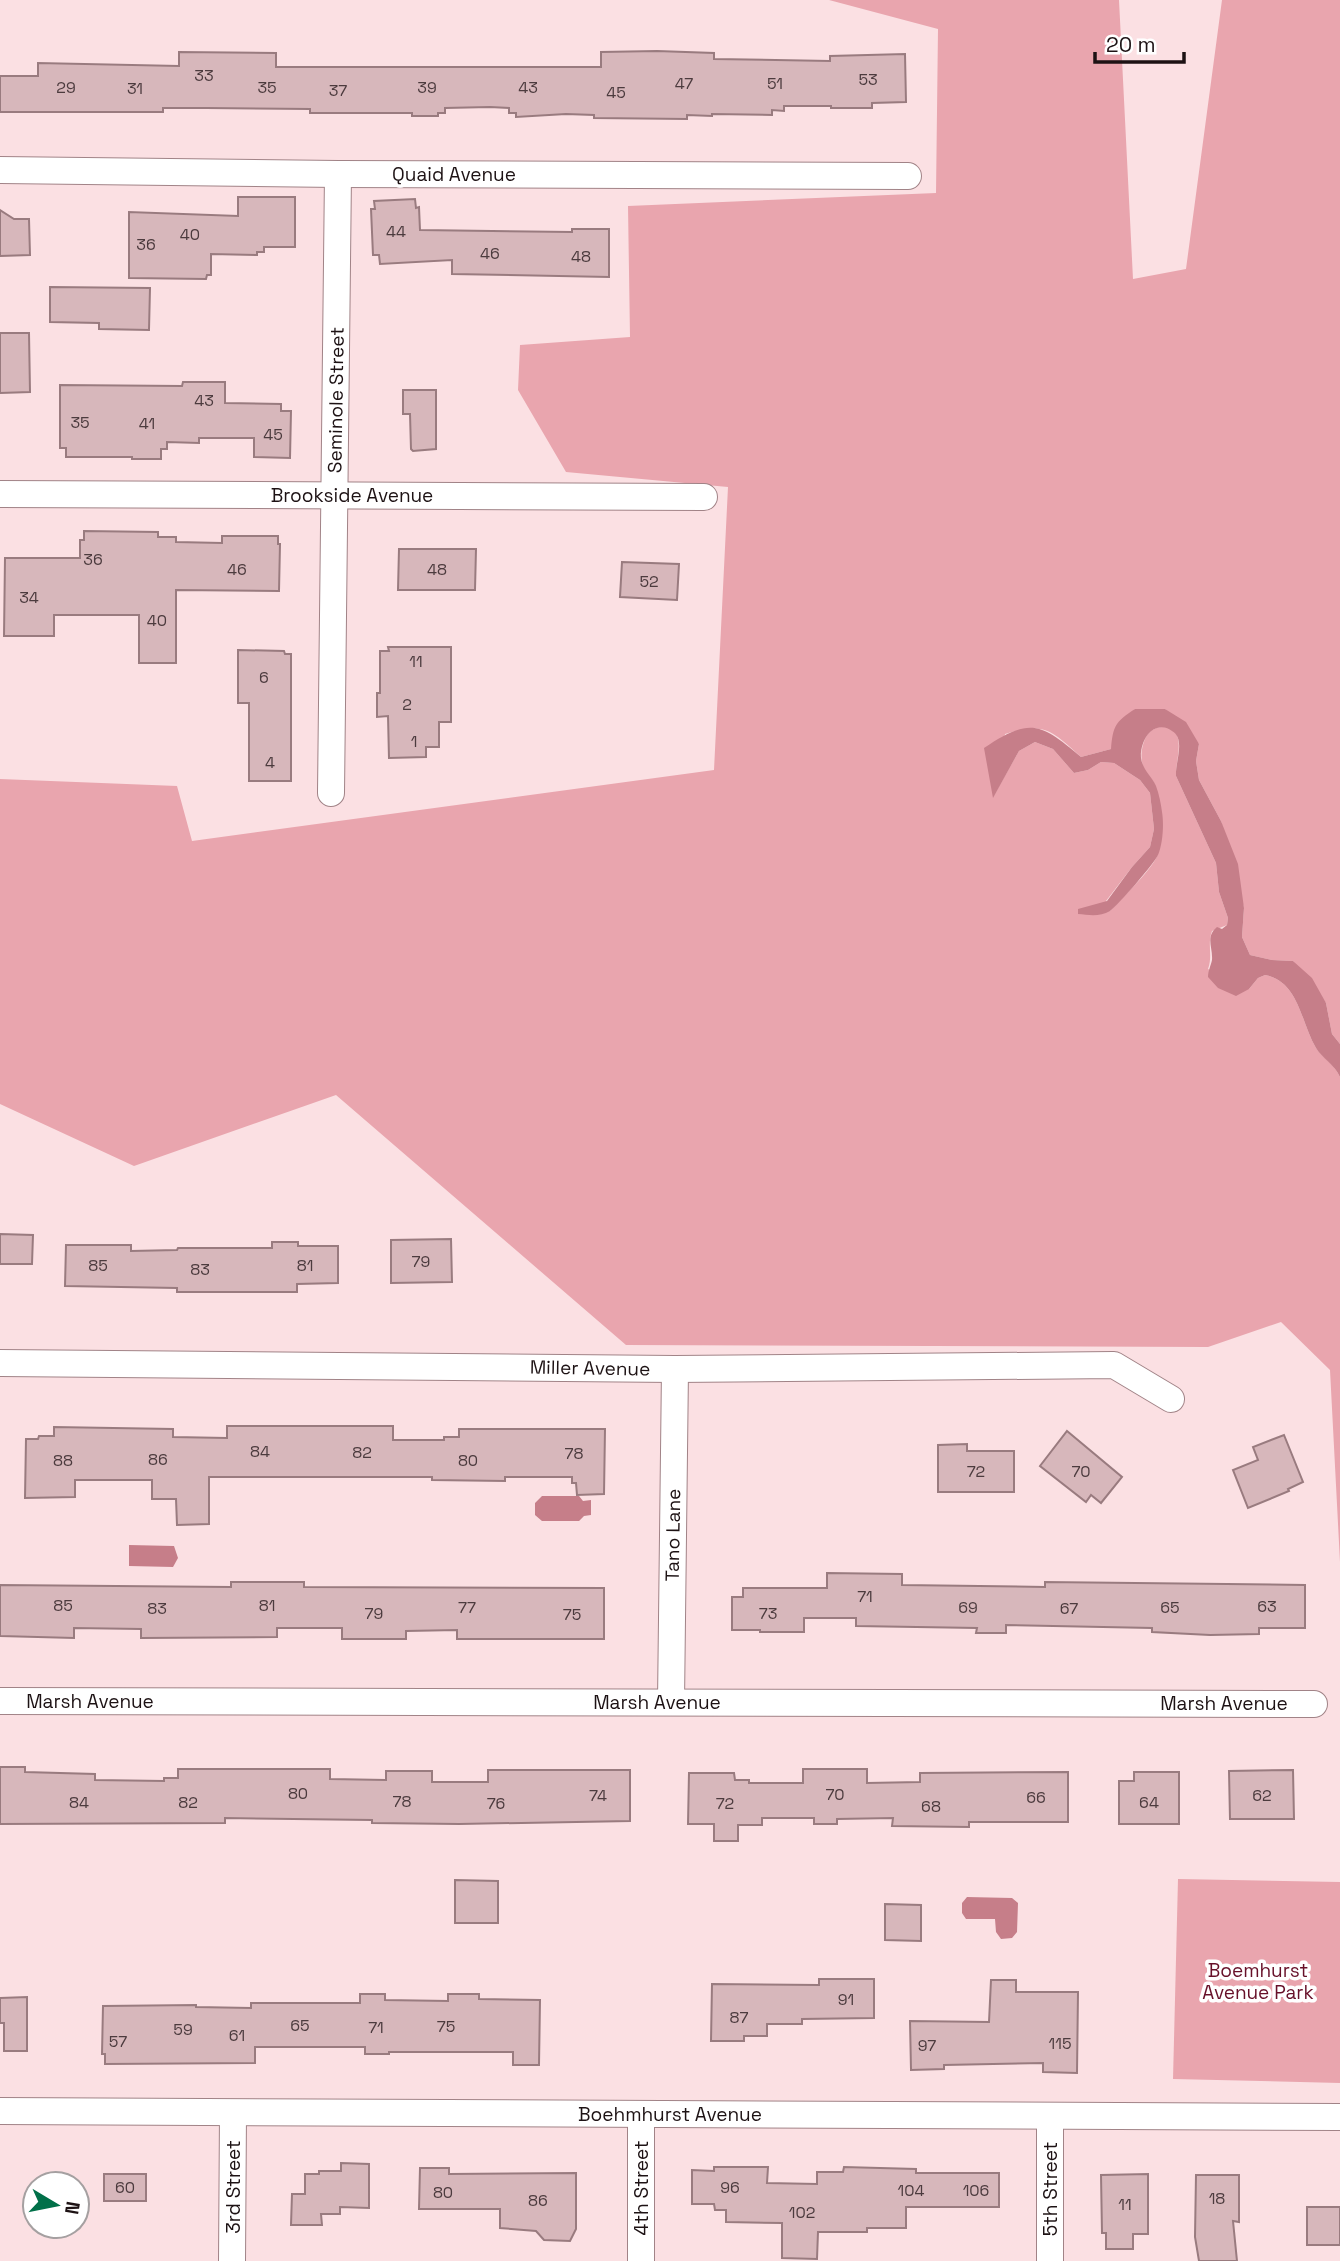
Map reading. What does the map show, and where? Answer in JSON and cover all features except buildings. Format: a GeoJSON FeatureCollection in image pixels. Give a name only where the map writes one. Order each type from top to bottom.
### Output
{"type":"FeatureCollection","features":[{"type":"Feature","properties":{"kind":"street","name":"Quaid Avenue"},"geometry":{"type":"LineString","coordinates":[[0,170],[908,176]]}},
{"type":"Feature","properties":{"kind":"street","name":"Seminole Street"},"geometry":{"type":"LineString","coordinates":[[331,793],[338,174]]}},
{"type":"Feature","properties":{"kind":"street","name":"Brookside Avenue"},"geometry":{"type":"LineString","coordinates":[[0,494],[704,497]]}},
{"type":"Feature","properties":{"kind":"street","name":"Miller Avenue"},"geometry":{"type":"LineString","coordinates":[[0,1363],[675,1369],[1114,1365],[1171,1399]]}},
{"type":"Feature","properties":{"kind":"street","name":"Tano Lane"},"geometry":{"type":"LineString","coordinates":[[671,1702],[675,1369]]}},
{"type":"Feature","properties":{"kind":"street","name":"Marsh Avenue"},"geometry":{"type":"LineString","coordinates":[[0,1701],[1314,1704]]}},
{"type":"Feature","properties":{"kind":"street","name":"Boehmhurst Avenue"},"geometry":{"type":"LineString","coordinates":[[0,2111],[1340,2117]]}},
{"type":"Feature","properties":{"kind":"street","name":"3rd Street"},"geometry":{"type":"LineString","coordinates":[[232,2261],[233,2113]]}},
{"type":"Feature","properties":{"kind":"street","name":"4th Street"},"geometry":{"type":"LineString","coordinates":[[641,2114],[641,2261]]}},
{"type":"Feature","properties":{"kind":"street","name":"5th Street"},"geometry":{"type":"LineString","coordinates":[[1050,2116],[1050,2261]]}},
{"type":"Feature","properties":{"kind":"green space"},"geometry":{"type":"Polygon","coordinates":[[[829,0],[1119,0],[1133,279],[1186,269],[1222,0],[1340,0],[1340,1044],[1332,1034],[1326,1003],[1293,961],[1250,955],[1242,937],[1244,908],[1221,821],[1199,780],[1196,761],[1199,744],[1165,709],[1135,709],[1111,749],[1081,757],[1047,731],[1030,729],[1005,734],[993,797],[1019,751],[1035,742],[1053,749],[1074,773],[1088,770],[1101,762],[1114,763],[1140,780],[1150,793],[1154,829],[1150,847],[1106,901],[1110,911],[1145,874],[1158,853],[1155,787],[1142,762],[1145,739],[1152,730],[1159,727],[1170,728],[1175,732],[1179,746],[1176,776],[1216,863],[1219,892],[1228,918],[1227,925],[1212,931],[1208,969],[1249,989],[1258,978],[1265,975],[1285,985],[1298,1004],[1316,1048],[1340,1077],[1340,1562],[1330,1370],[1281,1322],[1208,1347],[626,1345],[336,1095],[134,1166],[0,1104],[0,779],[177,786],[192,841],[714,770],[728,487],[566,472],[518,390],[520,345],[630,337],[628,206],[936,193],[938,29],[829,0]]]}},
{"type":"Feature","properties":{"kind":"green space","name":"Boemhurst Avenue Park"},"geometry":{"type":"Polygon","coordinates":[[[1178,1879],[1340,1882],[1340,2083],[1173,2079],[1178,1879]]]}},
{"type":"Feature","properties":{"kind":"shaded area"},"geometry":{"type":"Polygon","coordinates":[[[1135,709],[1165,709],[1186,722],[1199,744],[1196,761],[1199,780],[1221,821],[1238,864],[1244,908],[1242,937],[1250,955],[1293,961],[1312,978],[1326,1003],[1332,1034],[1340,1044],[1340,1077],[1316,1048],[1298,1004],[1285,985],[1265,975],[1236,996],[1218,988],[1208,977],[1212,960],[1211,935],[1217,927],[1222,929],[1227,925],[1228,918],[1219,892],[1216,863],[1176,776],[1179,745],[1172,731],[1159,727],[1150,732],[1144,740],[1141,754],[1144,766],[1156,786],[1163,817],[1160,850],[1136,884],[1106,913],[1078,914],[1078,909],[1107,901],[1150,847],[1154,829],[1150,793],[1140,780],[1114,763],[1101,762],[1088,770],[1074,773],[1053,749],[1035,742],[1019,751],[993,798],[984,748],[1013,732],[1035,728],[1055,737],[1081,757],[1111,749],[1116,725],[1135,709]]]}},
{"type":"Feature","properties":{"kind":"shaded area"},"geometry":{"type":"Polygon","coordinates":[[[542,1496],[579,1496],[583,1501],[591,1500],[591,1515],[584,1516],[579,1521],[542,1521],[535,1515],[535,1503],[542,1496]]]}},
{"type":"Feature","properties":{"kind":"shaded area"},"geometry":{"type":"Polygon","coordinates":[[[129,1545],[174,1546],[178,1558],[173,1567],[129,1566],[129,1545]]]}},
{"type":"Feature","properties":{"kind":"shaded area"},"geometry":{"type":"Polygon","coordinates":[[[967,1897],[1012,1898],[1018,1903],[1017,1932],[1012,1938],[1001,1939],[996,1932],[995,1919],[966,1919],[962,1913],[962,1903],[967,1897]]]}}]}
